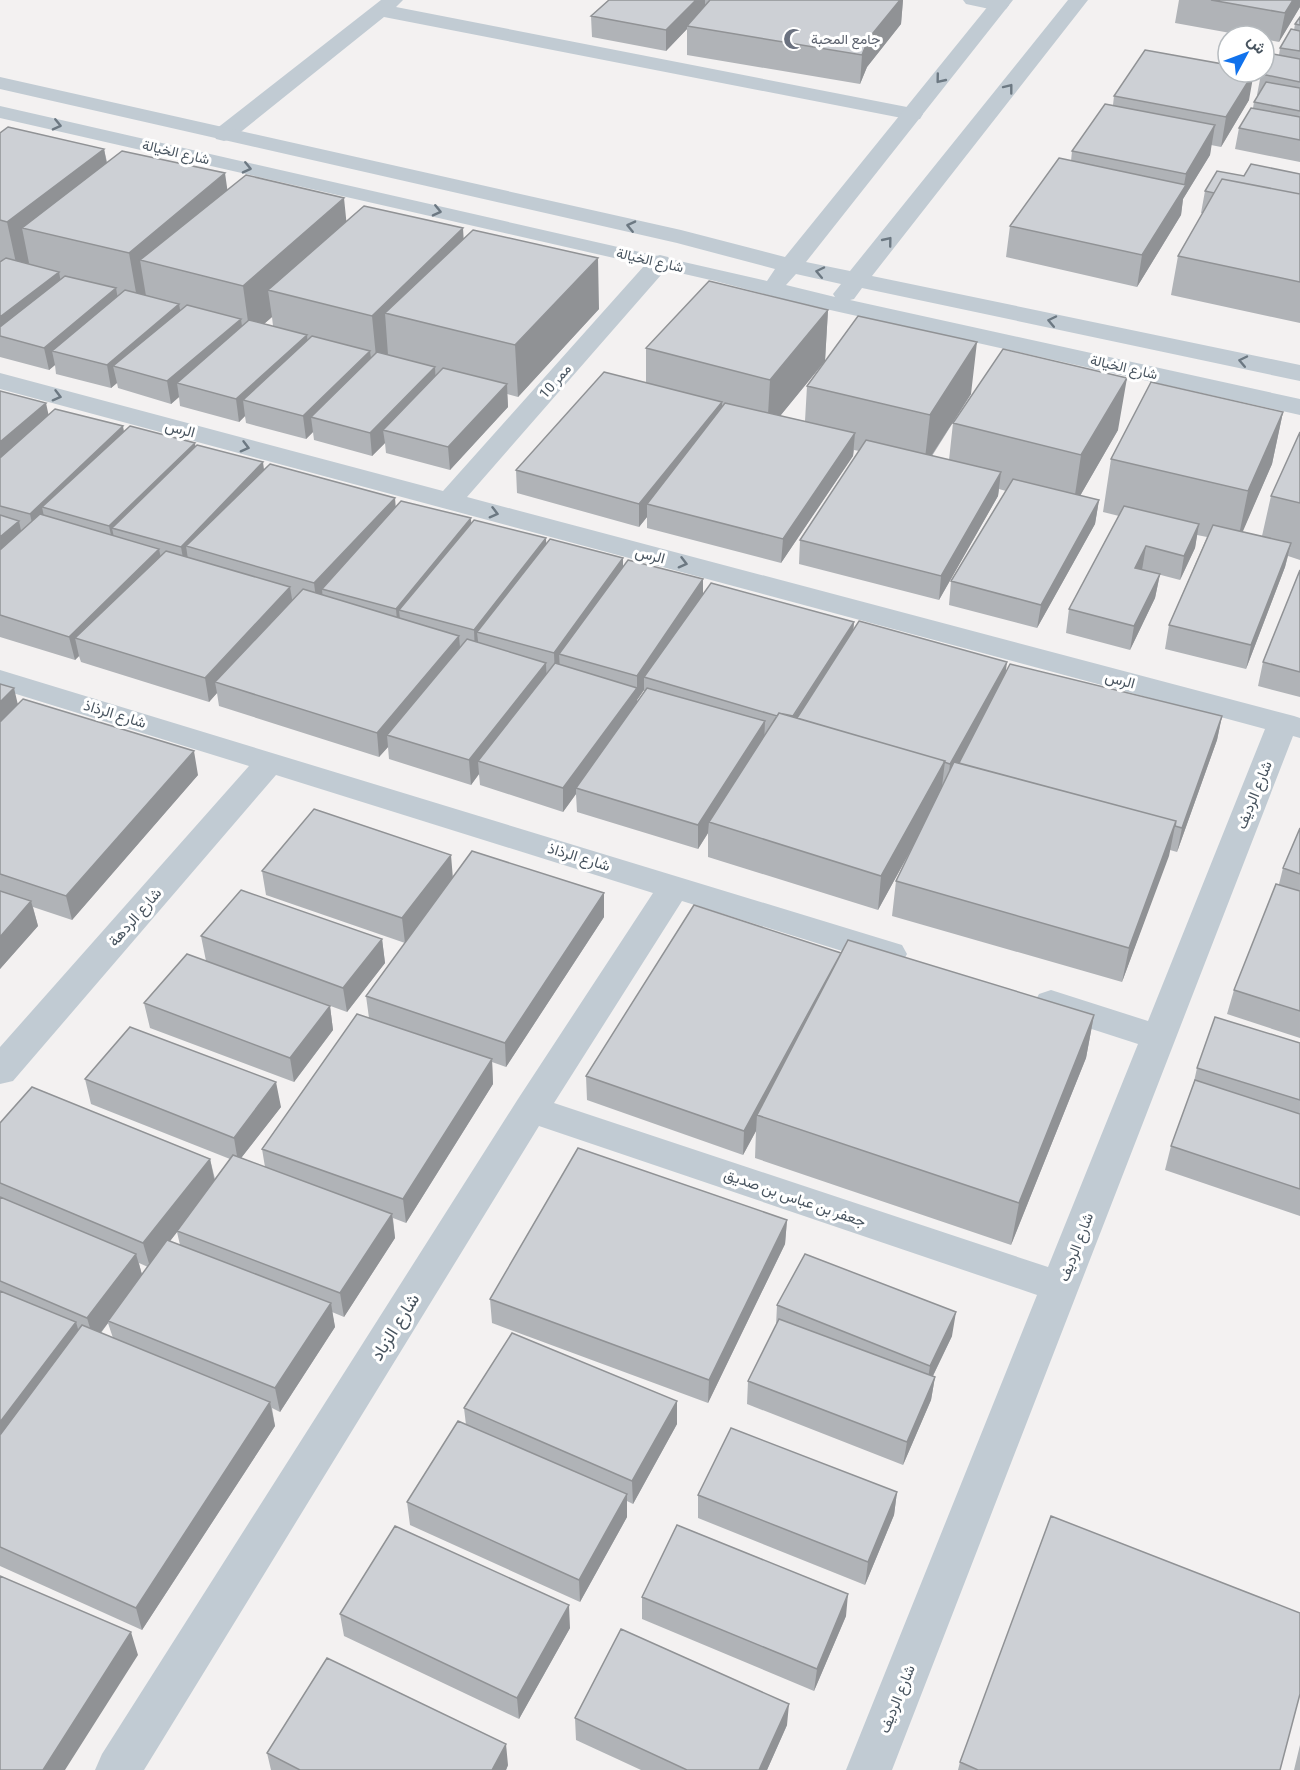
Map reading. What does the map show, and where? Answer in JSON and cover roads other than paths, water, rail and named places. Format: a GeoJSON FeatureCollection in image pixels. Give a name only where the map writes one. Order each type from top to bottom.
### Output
{"type":"FeatureCollection","features":[{"type":"Feature","properties":{"kind":"street"},"geometry":{"type":"LineString","coordinates":[[973,0],[1001,2]]}},
{"type":"Feature","properties":{"kind":"street"},"geometry":{"type":"LineString","coordinates":[[838,303],[1078,0]]}},
{"type":"Feature","properties":{"kind":"street"},"geometry":{"type":"LineString","coordinates":[[773,289],[1001,2]]}},
{"type":"Feature","properties":{"kind":"street"},"geometry":{"type":"LineString","coordinates":[[224,134],[387,5],[912,114]]}},
{"type":"Feature","properties":{"kind":"street","name":"شارع الخيالة"},"geometry":{"type":"LineString","coordinates":[[0,83],[681,237],[790,266],[1300,373]]}},
{"type":"Feature","properties":{"kind":"street","name":"شارع الخيالة"},"geometry":{"type":"LineString","coordinates":[[0,112],[1300,407]]}},
{"type":"Feature","properties":{"kind":"street"},"geometry":{"type":"LineString","coordinates":[[667,263],[720,268],[728,265],[724,255],[681,237]]}},
{"type":"Feature","properties":{"kind":"street","name":"ممر 10"},"geometry":{"type":"LineString","coordinates":[[449,501],[667,263]]}},
{"type":"Feature","properties":{"kind":"street"},"geometry":{"type":"LineString","coordinates":[[961,330],[891,308],[900,292],[980,306]]}},
{"type":"Feature","properties":{"kind":"street","name":"الرس"},"geometry":{"type":"LineString","coordinates":[[0,381],[1291,726]]}},
{"type":"Feature","properties":{"kind":"street","name":"شارع الرذاذ"},"geometry":{"type":"LineString","coordinates":[[0,679],[922,963]]}},
{"type":"Feature","properties":{"kind":"street","name":"شارع الرديف"},"geometry":{"type":"LineString","coordinates":[[869,1770],[1158,1037],[1291,726]]}},
{"type":"Feature","properties":{"kind":"street","name":"شارع الردهة"},"geometry":{"type":"LineString","coordinates":[[0,1071],[270,762]]}},
{"type":"Feature","properties":{"kind":"street","name":"شارع الزباد"},"geometry":{"type":"LineString","coordinates":[[118,1770],[531,1109],[674,886]]}},
{"type":"Feature","properties":{"kind":"street"},"geometry":{"type":"LineString","coordinates":[[1023,995],[1158,1037]]}},
{"type":"Feature","properties":{"kind":"street","name":"جعفر بن عباس بن صديق"},"geometry":{"type":"LineString","coordinates":[[531,1109],[1060,1287]]}},
{"type":"Feature","properties":{"kind":"place","name":"جامع المحبة"},"geometry":{"type":"Point","coordinates":[794,39]}}]}
